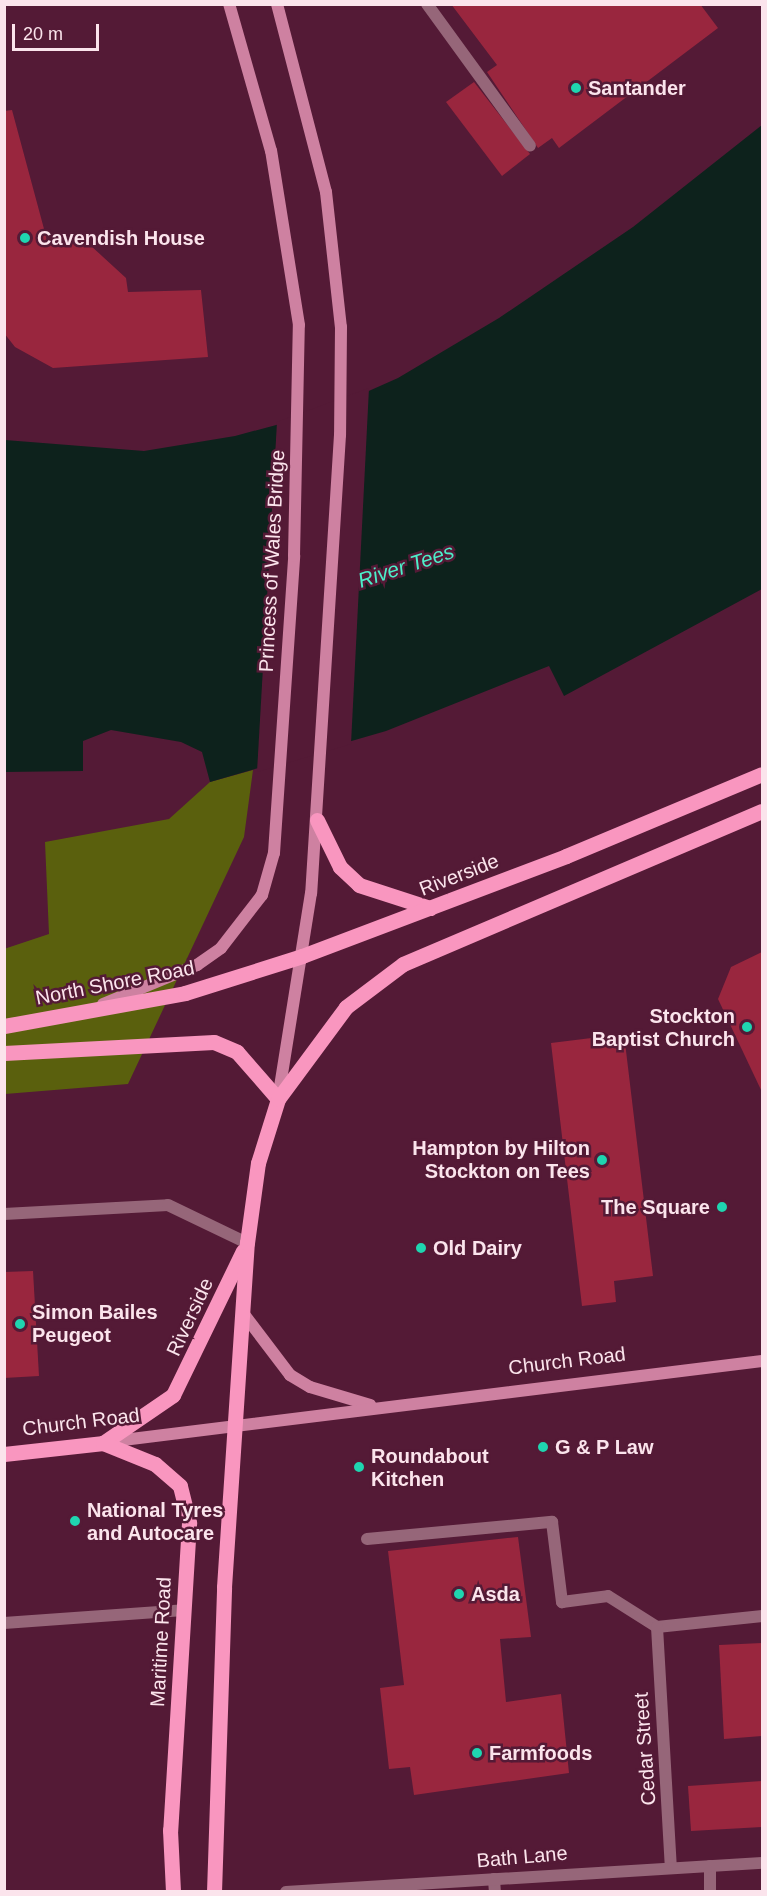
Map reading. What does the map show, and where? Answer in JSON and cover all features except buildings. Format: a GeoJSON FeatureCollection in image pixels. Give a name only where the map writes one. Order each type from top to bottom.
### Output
{"type":"FeatureCollection","features":[{"type":"Feature","properties":{"kind":"main road","name":"Riverside"},"geometry":{"type":"LineString","coordinates":[[302,956],[430,908],[762,774]]}},
{"type":"Feature","properties":{"kind":"main road","name":"Riverside"},"geometry":{"type":"LineString","coordinates":[[235,1422],[247,1243],[258,1163],[278,1099],[346,1007],[403,964],[762,811]]}},
{"type":"Feature","properties":{"kind":"main road"},"geometry":{"type":"LineString","coordinates":[[317,820],[340,867],[359,885],[430,908]]}},
{"type":"Feature","properties":{"kind":"main road","name":"North Shore Road"},"geometry":{"type":"LineString","coordinates":[[4,1026],[185,993],[302,956]]}},
{"type":"Feature","properties":{"kind":"main road"},"geometry":{"type":"LineString","coordinates":[[4,1053],[214,1042],[237,1052],[278,1099]]}},
{"type":"Feature","properties":{"kind":"main road","name":"Riverside"},"geometry":{"type":"LineString","coordinates":[[102,1443],[173,1395],[247,1243]]}},
{"type":"Feature","properties":{"kind":"main road"},"geometry":{"type":"LineString","coordinates":[[214,1892],[235,1422]]}},
{"type":"Feature","properties":{"kind":"main road","name":"Church Road"},"geometry":{"type":"LineString","coordinates":[[4,1454],[102,1443]]}},
{"type":"Feature","properties":{"kind":"main road","name":"Maritime Road"},"geometry":{"type":"LineString","coordinates":[[102,1443],[155,1464],[180,1486],[189,1523],[170,1830],[173,1892]]}},
{"type":"Feature","properties":{"kind":"street","name":"Princess of Wales Bridge"},"geometry":{"type":"LineString","coordinates":[[87,1010],[197,965],[237,930],[270,874],[277,800],[298,454],[299,325],[271,152],[229,4]]}},
{"type":"Feature","properties":{"kind":"street"},"geometry":{"type":"LineString","coordinates":[[277,4],[327,192],[341,327],[340,435],[317,820],[302,956]]}},
{"type":"Feature","properties":{"kind":"street"},"geometry":{"type":"LineString","coordinates":[[428,4],[530,146]]}},
{"type":"Feature","properties":{"kind":"street","name":"Riverside"},"geometry":{"type":"LineString","coordinates":[[278,1099],[302,956]]}},
{"type":"Feature","properties":{"kind":"street"},"geometry":{"type":"LineString","coordinates":[[4,1214],[168,1205],[247,1243]]}},
{"type":"Feature","properties":{"kind":"street","name":"Church Road"},"geometry":{"type":"LineString","coordinates":[[243,1313],[290,1375],[310,1388],[377,1407]]}},
{"type":"Feature","properties":{"kind":"street","name":"Church Road"},"geometry":{"type":"LineString","coordinates":[[102,1443],[235,1422],[762,1361]]}},
{"type":"Feature","properties":{"kind":"street"},"geometry":{"type":"LineString","coordinates":[[367,1539],[552,1522],[562,1602],[608,1596],[657,1627],[762,1616]]}},
{"type":"Feature","properties":{"kind":"street"},"geometry":{"type":"LineString","coordinates":[[4,1623],[184,1610]]}},
{"type":"Feature","properties":{"kind":"street","name":"Cedar Street"},"geometry":{"type":"LineString","coordinates":[[657,1627],[671,1868]]}},
{"type":"Feature","properties":{"kind":"street","name":"Bath Lane"},"geometry":{"type":"LineString","coordinates":[[286,1892],[495,1885],[671,1868],[762,1863]]}},
{"type":"Feature","properties":{"kind":"street"},"geometry":{"type":"LineString","coordinates":[[710,1866],[711,1892]]}},
{"type":"Feature","properties":{"kind":"green space"},"geometry":{"type":"Polygon","coordinates":[[[253,770],[244,837],[128,1084],[5,1094],[4,949],[49,934],[45,842],[169,819],[210,782],[253,770]]]}},
{"type":"Feature","properties":{"kind":"water","name":"River Tees"},"geometry":{"type":"Polygon","coordinates":[[[762,125],[762,589],[564,696],[549,666],[386,731],[210,782],[202,752],[181,742],[111,730],[83,741],[83,771],[5,772],[5,440],[144,451],[235,436],[317,414],[398,378],[499,318],[633,227],[762,125]]]}},
{"type":"Feature","properties":{"kind":"pier"},"geometry":{"type":"Polygon","coordinates":[[[369,388],[351,744],[257,772],[277,422],[369,388]]]}},
{"type":"Feature","properties":{"kind":"place","name":"Santander"},"geometry":{"type":"Point","coordinates":[576,88]}},
{"type":"Feature","properties":{"kind":"place","name":"Cavendish House"},"geometry":{"type":"Point","coordinates":[25,238]}},
{"type":"Feature","properties":{"kind":"place","name":"Stockton Baptist Church"},"geometry":{"type":"Point","coordinates":[747,1027]}},
{"type":"Feature","properties":{"kind":"place","name":"Hampton by Hilton Stockton on Tees"},"geometry":{"type":"Point","coordinates":[602,1160]}},
{"type":"Feature","properties":{"kind":"place","name":"The Square"},"geometry":{"type":"Point","coordinates":[722,1207]}},
{"type":"Feature","properties":{"kind":"place","name":"Old Dairy"},"geometry":{"type":"Point","coordinates":[421,1248]}},
{"type":"Feature","properties":{"kind":"place","name":"Simon Bailes Peugeot"},"geometry":{"type":"Point","coordinates":[20,1324]}},
{"type":"Feature","properties":{"kind":"place","name":"G & P Law"},"geometry":{"type":"Point","coordinates":[543,1447]}},
{"type":"Feature","properties":{"kind":"place","name":"Roundabout Kitchen"},"geometry":{"type":"Point","coordinates":[359,1467]}},
{"type":"Feature","properties":{"kind":"place","name":"National Tyres and Autocare"},"geometry":{"type":"Point","coordinates":[75,1521]}},
{"type":"Feature","properties":{"kind":"place","name":"Asda"},"geometry":{"type":"Point","coordinates":[459,1594]}},
{"type":"Feature","properties":{"kind":"place","name":"Farmfoods"},"geometry":{"type":"Point","coordinates":[477,1753]}}]}
